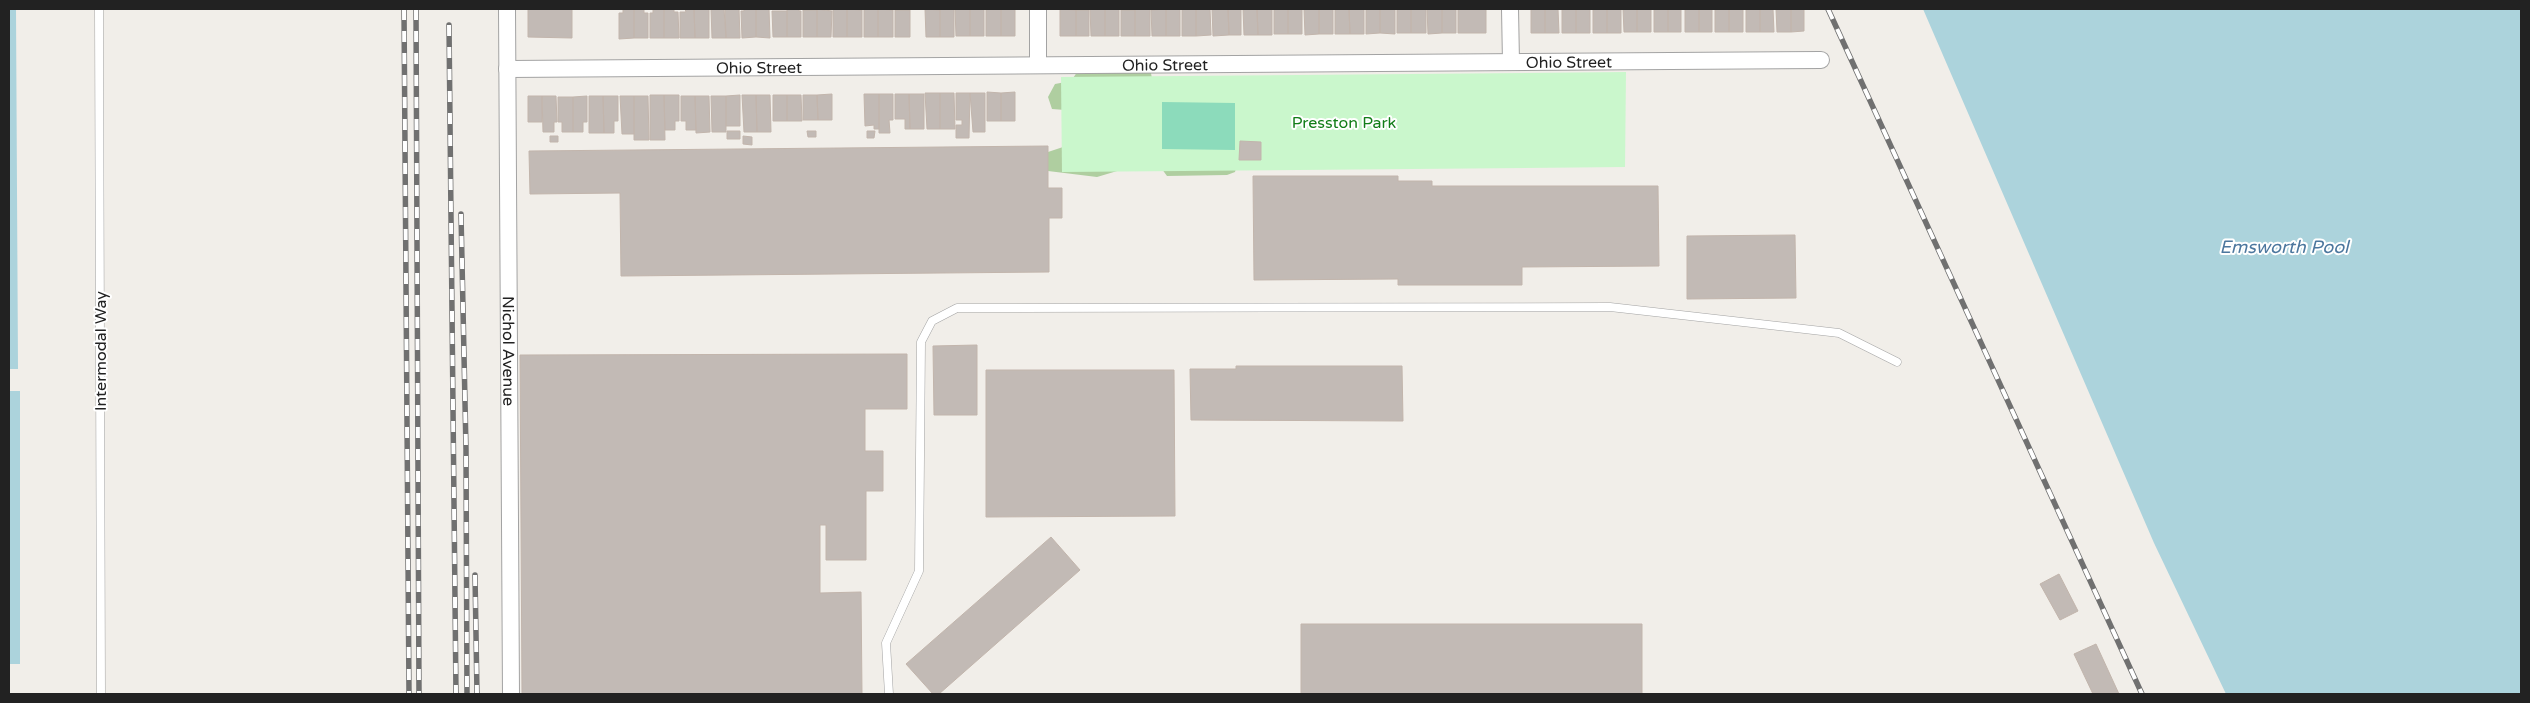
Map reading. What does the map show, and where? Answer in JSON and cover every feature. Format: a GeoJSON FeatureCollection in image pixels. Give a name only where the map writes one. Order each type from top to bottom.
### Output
{"type":"FeatureCollection","features":[{"type":"Feature","properties":{"kind":"street","name":"Nichol Avenue"},"geometry":{"type":"LineString","coordinates":[[506,9],[511,694]]}},
{"type":"Feature","properties":{"kind":"street"},"geometry":{"type":"LineString","coordinates":[[1038,9],[1038,65]]}},
{"type":"Feature","properties":{"kind":"street"},"geometry":{"type":"LineString","coordinates":[[1510,9],[1511,62]]}},
{"type":"Feature","properties":{"kind":"street","name":"Ohio Street"},"geometry":{"type":"LineString","coordinates":[[507,69],[1822,60]]}},
{"type":"Feature","properties":{"kind":"lane","name":"Intermodal Way"},"geometry":{"type":"LineString","coordinates":[[99,9],[101,694]]}},
{"type":"Feature","properties":{"kind":"lane"},"geometry":{"type":"LineString","coordinates":[[889,694],[886,643],[919,571],[921,342],[932,321],[957,308],[1610,307],[1839,333],[1896,362]]}},
{"type":"Feature","properties":{"kind":"green space"},"geometry":{"type":"Polygon","coordinates":[[[1082,65],[1140,65],[1151,73],[1153,85],[1079,111],[1052,109],[1048,97],[1055,84],[1071,81],[1082,65]]]}},
{"type":"Feature","properties":{"kind":"green space","name":"Presston Park"},"geometry":{"type":"Polygon","coordinates":[[[1626,72],[1625,167],[1062,172],[1061,77],[1626,72]]]}},
{"type":"Feature","properties":{"kind":"green space"},"geometry":{"type":"Polygon","coordinates":[[[1162,102],[1235,103],[1235,150],[1162,149],[1162,102]]]}},
{"type":"Feature","properties":{"kind":"green space"},"geometry":{"type":"Polygon","coordinates":[[[1072,144],[1134,166],[1097,177],[1048,171],[1048,152],[1072,144]]]}},
{"type":"Feature","properties":{"kind":"green space"},"geometry":{"type":"Polygon","coordinates":[[[1159,165],[1237,165],[1235,172],[1227,175],[1167,176],[1159,165]]]}},
{"type":"Feature","properties":{"kind":"water"},"geometry":{"type":"Polygon","coordinates":[[[9,9],[16,9],[18,369],[9,369],[9,9]]]}},
{"type":"Feature","properties":{"kind":"water","name":"Emsworth Pool"},"geometry":{"type":"Polygon","coordinates":[[[1923,9],[2521,9],[2521,694],[2226,694],[2154,543],[1923,9]]]}},
{"type":"Feature","properties":{"kind":"water"},"geometry":{"type":"Polygon","coordinates":[[[9,391],[20,391],[20,664],[9,664],[9,391]]]}},
{"type":"Feature","properties":{"kind":"building"},"geometry":{"type":"Polygon","coordinates":[[[528,9],[572,9],[572,38],[528,37],[528,9]]]}},
{"type":"Feature","properties":{"kind":"building"},"geometry":{"type":"Polygon","coordinates":[[[623,9],[634,9],[634,38],[619,39],[619,13],[623,13],[623,9]]]}},
{"type":"Feature","properties":{"kind":"building"},"geometry":{"type":"Polygon","coordinates":[[[634,9],[644,9],[644,13],[648,13],[648,38],[634,38],[634,9]]]}},
{"type":"Feature","properties":{"kind":"building"},"geometry":{"type":"Polygon","coordinates":[[[653,9],[664,9],[664,38],[650,38],[650,13],[653,13],[653,9]]]}},
{"type":"Feature","properties":{"kind":"building"},"geometry":{"type":"Polygon","coordinates":[[[664,9],[674,9],[674,12],[678,12],[679,38],[664,38],[664,9]]]}},
{"type":"Feature","properties":{"kind":"building"},"geometry":{"type":"Polygon","coordinates":[[[685,9],[694,9],[695,38],[680,38],[680,12],[686,12],[685,9]]]}},
{"type":"Feature","properties":{"kind":"building"},"geometry":{"type":"Polygon","coordinates":[[[694,9],[709,9],[709,38],[695,38],[694,9]]]}},
{"type":"Feature","properties":{"kind":"building"},"geometry":{"type":"Polygon","coordinates":[[[711,9],[724,9],[726,38],[712,38],[711,9]]]}},
{"type":"Feature","properties":{"kind":"building"},"geometry":{"type":"Polygon","coordinates":[[[725,9],[739,9],[740,38],[726,38],[725,9]]]}},
{"type":"Feature","properties":{"kind":"building"},"geometry":{"type":"Polygon","coordinates":[[[744,9],[756,9],[756,37],[742,38],[741,11],[744,11],[744,9]]]}},
{"type":"Feature","properties":{"kind":"building"},"geometry":{"type":"Polygon","coordinates":[[[756,9],[769,9],[770,38],[756,37],[756,9]]]}},
{"type":"Feature","properties":{"kind":"building"},"geometry":{"type":"Polygon","coordinates":[[[787,9],[799,9],[801,11],[801,37],[787,37],[787,9]]]}},
{"type":"Feature","properties":{"kind":"building"},"geometry":{"type":"Polygon","coordinates":[[[817,9],[832,11],[831,37],[817,37],[817,9]]]}},
{"type":"Feature","properties":{"kind":"building"},"geometry":{"type":"Polygon","coordinates":[[[833,9],[847,9],[847,37],[833,37],[833,9]]]}},
{"type":"Feature","properties":{"kind":"building"},"geometry":{"type":"Polygon","coordinates":[[[847,9],[862,10],[862,37],[847,37],[847,9]]]}},
{"type":"Feature","properties":{"kind":"building"},"geometry":{"type":"Polygon","coordinates":[[[864,9],[878,9],[878,37],[864,37],[864,9]]]}},
{"type":"Feature","properties":{"kind":"building"},"geometry":{"type":"Polygon","coordinates":[[[878,9],[893,10],[893,37],[878,37],[878,9]]]}},
{"type":"Feature","properties":{"kind":"building"},"geometry":{"type":"Polygon","coordinates":[[[925,9],[940,10],[940,37],[926,37],[925,9]]]}},
{"type":"Feature","properties":{"kind":"building"},"geometry":{"type":"Polygon","coordinates":[[[940,9],[954,9],[954,37],[940,37],[940,9]]]}},
{"type":"Feature","properties":{"kind":"building"},"geometry":{"type":"Polygon","coordinates":[[[955,9],[970,9],[970,36],[956,36],[955,9]]]}},
{"type":"Feature","properties":{"kind":"building"},"geometry":{"type":"Polygon","coordinates":[[[970,9],[984,9],[984,36],[970,36],[970,9]]]}},
{"type":"Feature","properties":{"kind":"building"},"geometry":{"type":"Polygon","coordinates":[[[986,9],[1001,9],[1001,36],[986,36],[986,9]]]}},
{"type":"Feature","properties":{"kind":"building"},"geometry":{"type":"Polygon","coordinates":[[[1001,9],[1015,9],[1015,36],[1001,36],[1001,9]]]}},
{"type":"Feature","properties":{"kind":"building"},"geometry":{"type":"Polygon","coordinates":[[[1060,9],[1076,10],[1076,36],[1060,36],[1060,9]]]}},
{"type":"Feature","properties":{"kind":"building"},"geometry":{"type":"Polygon","coordinates":[[[1090,9],[1105,9],[1105,36],[1091,36],[1090,9]]]}},
{"type":"Feature","properties":{"kind":"building"},"geometry":{"type":"Polygon","coordinates":[[[1105,9],[1119,9],[1119,36],[1105,36],[1105,9]]]}},
{"type":"Feature","properties":{"kind":"building"},"geometry":{"type":"Polygon","coordinates":[[[1135,9],[1150,9],[1150,36],[1135,36],[1135,9]]]}},
{"type":"Feature","properties":{"kind":"building"},"geometry":{"type":"Polygon","coordinates":[[[1166,9],[1180,9],[1180,36],[1166,36],[1166,9]]]}},
{"type":"Feature","properties":{"kind":"building"},"geometry":{"type":"Polygon","coordinates":[[[1166,9],[1166,36],[1152,36],[1151,10],[1166,9]]]}},
{"type":"Feature","properties":{"kind":"building"},"geometry":{"type":"Polygon","coordinates":[[[1182,9],[1196,9],[1196,36],[1182,36],[1182,9]]]}},
{"type":"Feature","properties":{"kind":"building"},"geometry":{"type":"Polygon","coordinates":[[[1196,9],[1210,9],[1211,35],[1196,36],[1196,9]]]}},
{"type":"Feature","properties":{"kind":"building"},"geometry":{"type":"Polygon","coordinates":[[[1212,9],[1228,9],[1229,35],[1213,36],[1212,9]]]}},
{"type":"Feature","properties":{"kind":"building"},"geometry":{"type":"Polygon","coordinates":[[[1228,9],[1241,9],[1241,35],[1229,35],[1228,9]]]}},
{"type":"Feature","properties":{"kind":"building"},"geometry":{"type":"Polygon","coordinates":[[[1243,9],[1257,9],[1258,35],[1244,35],[1243,9]]]}},
{"type":"Feature","properties":{"kind":"building"},"geometry":{"type":"Polygon","coordinates":[[[1257,9],[1272,9],[1272,35],[1258,35],[1257,9]]]}},
{"type":"Feature","properties":{"kind":"building"},"geometry":{"type":"Polygon","coordinates":[[[1274,9],[1288,9],[1288,34],[1274,34],[1274,9]]]}},
{"type":"Feature","properties":{"kind":"building"},"geometry":{"type":"Polygon","coordinates":[[[1288,9],[1302,9],[1302,34],[1288,34],[1288,9]]]}},
{"type":"Feature","properties":{"kind":"building"},"geometry":{"type":"Polygon","coordinates":[[[1304,9],[1319,9],[1319,34],[1305,35],[1304,9]]]}},
{"type":"Feature","properties":{"kind":"building"},"geometry":{"type":"Polygon","coordinates":[[[1319,9],[1333,9],[1333,34],[1319,34],[1319,9]]]}},
{"type":"Feature","properties":{"kind":"building"},"geometry":{"type":"Polygon","coordinates":[[[1335,9],[1349,9],[1350,34],[1335,34],[1335,9]]]}},
{"type":"Feature","properties":{"kind":"building"},"geometry":{"type":"Polygon","coordinates":[[[1349,9],[1364,9],[1364,34],[1350,34],[1349,9]]]}},
{"type":"Feature","properties":{"kind":"building"},"geometry":{"type":"Polygon","coordinates":[[[1366,9],[1380,9],[1380,33],[1366,34],[1366,9]]]}},
{"type":"Feature","properties":{"kind":"building"},"geometry":{"type":"Polygon","coordinates":[[[1380,9],[1395,9],[1395,34],[1380,33],[1380,9]]]}},
{"type":"Feature","properties":{"kind":"building"},"geometry":{"type":"Polygon","coordinates":[[[1397,9],[1411,9],[1411,33],[1397,33],[1397,9]]]}},
{"type":"Feature","properties":{"kind":"building"},"geometry":{"type":"Polygon","coordinates":[[[1411,9],[1426,9],[1426,33],[1411,33],[1411,9]]]}},
{"type":"Feature","properties":{"kind":"building"},"geometry":{"type":"Polygon","coordinates":[[[1427,9],[1442,9],[1442,33],[1428,34],[1427,9]]]}},
{"type":"Feature","properties":{"kind":"building"},"geometry":{"type":"Polygon","coordinates":[[[1442,9],[1456,9],[1456,33],[1442,33],[1442,9]]]}},
{"type":"Feature","properties":{"kind":"building"},"geometry":{"type":"Polygon","coordinates":[[[1458,9],[1486,9],[1486,33],[1458,33],[1458,9]]]}},
{"type":"Feature","properties":{"kind":"building"},"geometry":{"type":"Polygon","coordinates":[[[1531,9],[1545,9],[1545,33],[1531,33],[1531,9]]]}},
{"type":"Feature","properties":{"kind":"building"},"geometry":{"type":"Polygon","coordinates":[[[1545,9],[1558,9],[1559,33],[1545,33],[1545,9]]]}},
{"type":"Feature","properties":{"kind":"building"},"geometry":{"type":"Polygon","coordinates":[[[1562,9],[1576,9],[1576,33],[1562,33],[1562,9]]]}},
{"type":"Feature","properties":{"kind":"building"},"geometry":{"type":"Polygon","coordinates":[[[1576,9],[1590,9],[1590,33],[1576,33],[1576,9]]]}},
{"type":"Feature","properties":{"kind":"building"},"geometry":{"type":"Polygon","coordinates":[[[1593,9],[1607,9],[1607,33],[1593,33],[1593,9]]]}},
{"type":"Feature","properties":{"kind":"building"},"geometry":{"type":"Polygon","coordinates":[[[1607,9],[1621,9],[1621,33],[1607,33],[1607,9]]]}},
{"type":"Feature","properties":{"kind":"building"},"geometry":{"type":"Polygon","coordinates":[[[1623,9],[1637,9],[1637,32],[1624,32],[1623,9]]]}},
{"type":"Feature","properties":{"kind":"building"},"geometry":{"type":"Polygon","coordinates":[[[1637,9],[1651,9],[1651,32],[1637,32],[1637,9]]]}},
{"type":"Feature","properties":{"kind":"building"},"geometry":{"type":"Polygon","coordinates":[[[1654,9],[1668,9],[1668,32],[1654,32],[1654,9]]]}},
{"type":"Feature","properties":{"kind":"building"},"geometry":{"type":"Polygon","coordinates":[[[1668,9],[1681,9],[1681,32],[1668,32],[1668,9]]]}},
{"type":"Feature","properties":{"kind":"building"},"geometry":{"type":"Polygon","coordinates":[[[1685,9],[1699,9],[1699,32],[1685,32],[1685,9]]]}},
{"type":"Feature","properties":{"kind":"building"},"geometry":{"type":"Polygon","coordinates":[[[1699,9],[1712,9],[1712,32],[1699,32],[1699,9]]]}},
{"type":"Feature","properties":{"kind":"building"},"geometry":{"type":"Polygon","coordinates":[[[1715,9],[1729,9],[1729,32],[1715,32],[1715,9]]]}},
{"type":"Feature","properties":{"kind":"building"},"geometry":{"type":"Polygon","coordinates":[[[1729,9],[1743,9],[1743,32],[1729,32],[1729,9]]]}},
{"type":"Feature","properties":{"kind":"building"},"geometry":{"type":"Polygon","coordinates":[[[1746,9],[1760,9],[1760,32],[1746,32],[1746,9]]]}},
{"type":"Feature","properties":{"kind":"building"},"geometry":{"type":"Polygon","coordinates":[[[1760,9],[1773,9],[1774,32],[1760,32],[1760,9]]]}},
{"type":"Feature","properties":{"kind":"building"},"geometry":{"type":"Polygon","coordinates":[[[1776,9],[1791,9],[1791,32],[1777,32],[1776,9]]]}},
{"type":"Feature","properties":{"kind":"building"},"geometry":{"type":"Polygon","coordinates":[[[1791,9],[1804,9],[1804,31],[1791,32],[1791,9]]]}},
{"type":"Feature","properties":{"kind":"building"},"geometry":{"type":"Polygon","coordinates":[[[803,10],[817,10],[817,37],[803,37],[803,10]]]}},
{"type":"Feature","properties":{"kind":"building"},"geometry":{"type":"Polygon","coordinates":[[[895,10],[910,10],[910,37],[895,37],[895,10]]]}},
{"type":"Feature","properties":{"kind":"building"},"geometry":{"type":"Polygon","coordinates":[[[1076,10],[1089,10],[1089,36],[1076,36],[1076,10]]]}},
{"type":"Feature","properties":{"kind":"building"},"geometry":{"type":"Polygon","coordinates":[[[1121,10],[1135,10],[1135,36],[1121,36],[1121,10]]]}},
{"type":"Feature","properties":{"kind":"building"},"geometry":{"type":"Polygon","coordinates":[[[772,11],[787,11],[787,37],[773,37],[772,11]]]}},
{"type":"Feature","properties":{"kind":"building"},"geometry":{"type":"Polygon","coordinates":[[[987,92],[1001,93],[1001,121],[987,121],[987,92]]]}},
{"type":"Feature","properties":{"kind":"building"},"geometry":{"type":"Polygon","coordinates":[[[1015,92],[1015,121],[1001,121],[1001,93],[1015,92]]]}},
{"type":"Feature","properties":{"kind":"building"},"geometry":{"type":"Polygon","coordinates":[[[925,93],[940,93],[940,129],[927,129],[925,93]]]}},
{"type":"Feature","properties":{"kind":"building"},"geometry":{"type":"Polygon","coordinates":[[[940,93],[954,93],[955,129],[940,129],[940,93]]]}},
{"type":"Feature","properties":{"kind":"building"},"geometry":{"type":"Polygon","coordinates":[[[956,93],[970,93],[969,138],[956,138],[956,125],[962,125],[962,120],[956,120],[956,93]]]}},
{"type":"Feature","properties":{"kind":"building"},"geometry":{"type":"Polygon","coordinates":[[[970,93],[985,93],[985,132],[973,132],[970,93]]]}},
{"type":"Feature","properties":{"kind":"building"},"geometry":{"type":"Polygon","coordinates":[[[832,94],[832,120],[818,120],[817,95],[832,94]]]}},
{"type":"Feature","properties":{"kind":"building"},"geometry":{"type":"Polygon","coordinates":[[[864,94],[879,94],[879,129],[874,129],[874,125],[865,126],[864,94]]]}},
{"type":"Feature","properties":{"kind":"building"},"geometry":{"type":"Polygon","coordinates":[[[879,94],[893,94],[893,120],[889,120],[890,133],[879,133],[879,94]]]}},
{"type":"Feature","properties":{"kind":"building"},"geometry":{"type":"Polygon","coordinates":[[[895,94],[909,94],[910,129],[905,129],[905,119],[895,119],[895,94]]]}},
{"type":"Feature","properties":{"kind":"building"},"geometry":{"type":"Polygon","coordinates":[[[909,94],[924,94],[924,129],[910,129],[909,94]]]}},
{"type":"Feature","properties":{"kind":"building"},"geometry":{"type":"Polygon","coordinates":[[[650,95],[664,95],[665,140],[650,140],[650,95]]]}},
{"type":"Feature","properties":{"kind":"building"},"geometry":{"type":"Polygon","coordinates":[[[664,95],[679,95],[679,121],[675,121],[675,130],[665,130],[664,95]]]}},
{"type":"Feature","properties":{"kind":"building"},"geometry":{"type":"Polygon","coordinates":[[[740,95],[740,126],[726,126],[726,96],[740,95]]]}},
{"type":"Feature","properties":{"kind":"building"},"geometry":{"type":"Polygon","coordinates":[[[742,95],[756,95],[757,132],[744,132],[742,95]]]}},
{"type":"Feature","properties":{"kind":"building"},"geometry":{"type":"Polygon","coordinates":[[[756,95],[770,95],[771,132],[757,132],[756,95]]]}},
{"type":"Feature","properties":{"kind":"building"},"geometry":{"type":"Polygon","coordinates":[[[773,95],[787,95],[787,121],[773,121],[773,95]]]}},
{"type":"Feature","properties":{"kind":"building"},"geometry":{"type":"Polygon","coordinates":[[[787,95],[801,95],[802,121],[787,121],[787,95]]]}},
{"type":"Feature","properties":{"kind":"building"},"geometry":{"type":"Polygon","coordinates":[[[803,95],[817,95],[818,120],[803,120],[803,95]]]}},
{"type":"Feature","properties":{"kind":"building"},"geometry":{"type":"Polygon","coordinates":[[[528,96],[542,96],[542,122],[528,122],[528,96]]]}},
{"type":"Feature","properties":{"kind":"building"},"geometry":{"type":"Polygon","coordinates":[[[542,96],[556,96],[557,122],[554,122],[554,132],[543,132],[542,96]]]}},
{"type":"Feature","properties":{"kind":"building"},"geometry":{"type":"Polygon","coordinates":[[[587,96],[587,122],[583,122],[583,132],[573,132],[573,97],[587,96]]]}},
{"type":"Feature","properties":{"kind":"building"},"geometry":{"type":"Polygon","coordinates":[[[589,96],[603,96],[604,133],[589,133],[589,96]]]}},
{"type":"Feature","properties":{"kind":"building"},"geometry":{"type":"Polygon","coordinates":[[[603,96],[618,96],[618,121],[614,121],[614,133],[604,133],[603,96]]]}},
{"type":"Feature","properties":{"kind":"building"},"geometry":{"type":"Polygon","coordinates":[[[620,96],[634,96],[634,134],[622,134],[620,96]]]}},
{"type":"Feature","properties":{"kind":"building"},"geometry":{"type":"Polygon","coordinates":[[[634,96],[648,96],[649,140],[634,140],[634,96]]]}},
{"type":"Feature","properties":{"kind":"building"},"geometry":{"type":"Polygon","coordinates":[[[681,96],[695,96],[696,130],[686,130],[686,121],[681,121],[681,96]]]}},
{"type":"Feature","properties":{"kind":"building"},"geometry":{"type":"Polygon","coordinates":[[[695,96],[709,96],[710,132],[696,133],[695,96]]]}},
{"type":"Feature","properties":{"kind":"building"},"geometry":{"type":"Polygon","coordinates":[[[711,96],[726,96],[726,132],[712,132],[711,96]]]}},
{"type":"Feature","properties":{"kind":"building"},"geometry":{"type":"Polygon","coordinates":[[[558,97],[573,97],[573,132],[562,132],[562,122],[558,122],[558,97]]]}},
{"type":"Feature","properties":{"kind":"building"},"geometry":{"type":"Polygon","coordinates":[[[727,131],[740,131],[740,139],[727,139],[727,131]]]}},
{"type":"Feature","properties":{"kind":"building"},"geometry":{"type":"Polygon","coordinates":[[[807,131],[816,131],[816,137],[808,137],[807,131]]]}},
{"type":"Feature","properties":{"kind":"building"},"geometry":{"type":"Polygon","coordinates":[[[867,131],[875,131],[874,138],[867,138],[867,131]]]}},
{"type":"Feature","properties":{"kind":"building"},"geometry":{"type":"Polygon","coordinates":[[[550,136],[558,136],[558,142],[550,142],[550,136]]]}},
{"type":"Feature","properties":{"kind":"building"},"geometry":{"type":"Polygon","coordinates":[[[743,136],[752,137],[752,145],[743,144],[743,136]]]}},
{"type":"Feature","properties":{"kind":"building"},"geometry":{"type":"Polygon","coordinates":[[[1240,141],[1261,142],[1261,160],[1239,160],[1240,141]]]}},
{"type":"Feature","properties":{"kind":"building"},"geometry":{"type":"Polygon","coordinates":[[[1048,146],[1048,188],[1062,188],[1062,218],[1049,218],[1049,272],[621,276],[620,193],[530,194],[529,151],[1048,146]]]}},
{"type":"Feature","properties":{"kind":"building"},"geometry":{"type":"Polygon","coordinates":[[[1253,176],[1398,176],[1398,181],[1432,181],[1432,186],[1658,186],[1659,266],[1522,267],[1522,285],[1398,285],[1398,279],[1254,280],[1253,176]]]}},
{"type":"Feature","properties":{"kind":"building"},"geometry":{"type":"Polygon","coordinates":[[[1795,235],[1796,298],[1687,299],[1687,236],[1795,235]]]}},
{"type":"Feature","properties":{"kind":"building"},"geometry":{"type":"Polygon","coordinates":[[[977,345],[977,415],[934,415],[933,346],[977,345]]]}},
{"type":"Feature","properties":{"kind":"building"},"geometry":{"type":"Polygon","coordinates":[[[907,354],[907,409],[865,409],[865,451],[883,451],[883,491],[866,491],[866,560],[826,560],[826,525],[820,525],[820,593],[861,592],[862,694],[522,694],[520,355],[907,354]]]}},
{"type":"Feature","properties":{"kind":"building"},"geometry":{"type":"Polygon","coordinates":[[[1236,366],[1402,366],[1403,421],[1191,420],[1190,369],[1236,369],[1236,366]]]}},
{"type":"Feature","properties":{"kind":"building"},"geometry":{"type":"Polygon","coordinates":[[[986,370],[1174,370],[1175,516],[986,517],[986,370]]]}},
{"type":"Feature","properties":{"kind":"building"},"geometry":{"type":"Polygon","coordinates":[[[1051,537],[1080,570],[939,694],[933,694],[906,664],[1051,537]]]}},
{"type":"Feature","properties":{"kind":"building"},"geometry":{"type":"Polygon","coordinates":[[[2059,574],[2078,611],[2060,620],[2040,584],[2059,574]]]}},
{"type":"Feature","properties":{"kind":"building"},"geometry":{"type":"Polygon","coordinates":[[[1301,624],[1642,624],[1642,694],[1301,694],[1301,624]]]}},
{"type":"Feature","properties":{"kind":"building"},"geometry":{"type":"Polygon","coordinates":[[[2096,644],[2119,694],[2093,694],[2074,654],[2096,644]]]}},
{"type":"Feature","properties":{"kind":"railway"},"geometry":{"type":"LineString","coordinates":[[404,9],[409,694]]}},
{"type":"Feature","properties":{"kind":"railway"},"geometry":{"type":"LineString","coordinates":[[416,9],[419,694]]}},
{"type":"Feature","properties":{"kind":"railway"},"geometry":{"type":"LineString","coordinates":[[1828,9],[2142,694]]}},
{"type":"Feature","properties":{"kind":"railway"},"geometry":{"type":"LineString","coordinates":[[449,25],[456,694]]}},
{"type":"Feature","properties":{"kind":"railway"},"geometry":{"type":"LineString","coordinates":[[461,214],[466,449],[467,694]]}},
{"type":"Feature","properties":{"kind":"railway"},"geometry":{"type":"LineString","coordinates":[[475,575],[477,694]]}}]}
